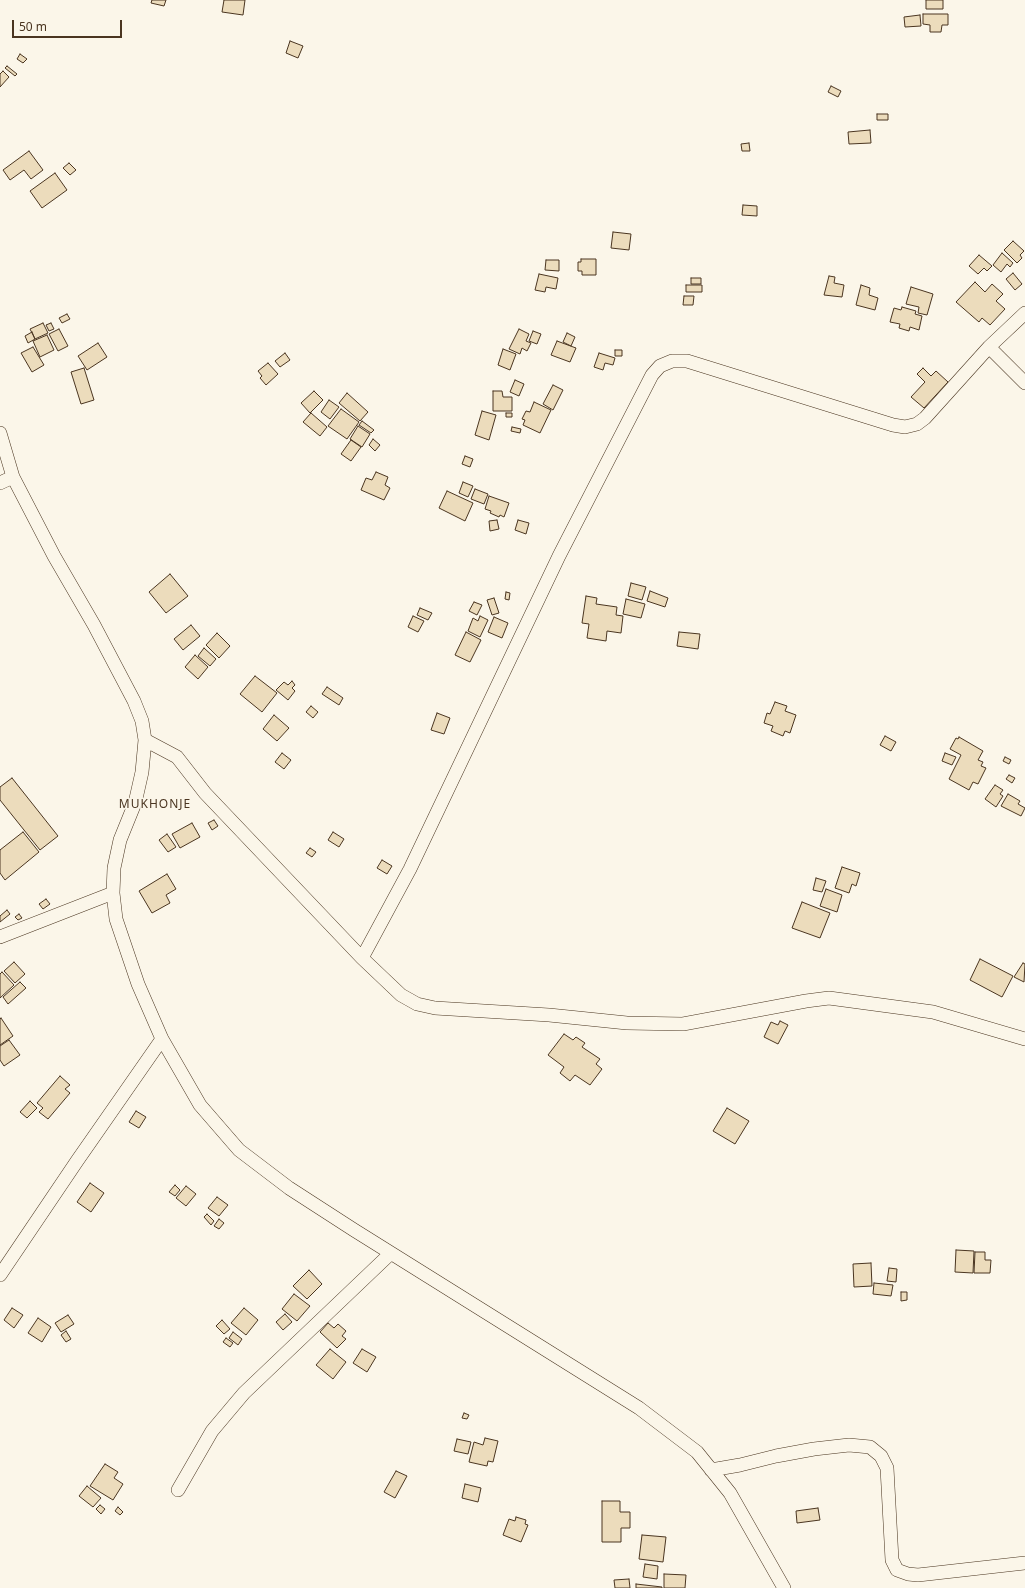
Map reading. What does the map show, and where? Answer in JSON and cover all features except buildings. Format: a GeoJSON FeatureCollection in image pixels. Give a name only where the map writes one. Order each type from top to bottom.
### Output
{"type":"FeatureCollection","features":[{"type":"Feature","properties":{"kind":"street"},"geometry":{"type":"LineString","coordinates":[[362,958],[410,869],[559,556],[652,375],[660,366],[672,361],[687,361],[893,425],[905,427],[917,424],[925,418],[989,347],[1025,314]]}},
{"type":"Feature","properties":{"kind":"street"},"geometry":{"type":"LineString","coordinates":[[989,347],[1025,383]]}},
{"type":"Feature","properties":{"kind":"street"},"geometry":{"type":"LineString","coordinates":[[0,433],[13,477],[134,701],[142,721],[145,740],[142,772],[134,803],[120,840],[114,868],[113,892],[116,919],[138,984],[162,1039],[200,1105],[239,1150],[289,1188],[639,1408],[697,1452],[730,1493],[784,1588]]}},
{"type":"Feature","properties":{"kind":"street"},"geometry":{"type":"LineString","coordinates":[[0,483],[13,477]]}},
{"type":"Feature","properties":{"kind":"street"},"geometry":{"type":"LineString","coordinates":[[145,740],[177,757],[205,792],[362,958],[401,995],[417,1004],[434,1008],[549,1015],[627,1023],[683,1024],[829,998],[933,1012],[1025,1039]]}},
{"type":"Feature","properties":{"kind":"street"},"geometry":{"type":"LineString","coordinates":[[0,936],[113,892]]}},
{"type":"Feature","properties":{"kind":"street"},"geometry":{"type":"LineString","coordinates":[[0,1276],[77,1161],[162,1039]]}},
{"type":"Feature","properties":{"kind":"street"},"geometry":{"type":"LineString","coordinates":[[178,1490],[212,1431],[244,1393],[391,1253]]}},
{"type":"Feature","properties":{"kind":"street"},"geometry":{"type":"LineString","coordinates":[[711,1470],[814,1449],[848,1445],[870,1447],[882,1456],[887,1468],[892,1560],[897,1570],[918,1576],[1025,1563]]}},
{"type":"Feature","properties":{"kind":"district","name":"MUKHONJE"},"geometry":{"type":"Point","coordinates":[155,805]}}]}
